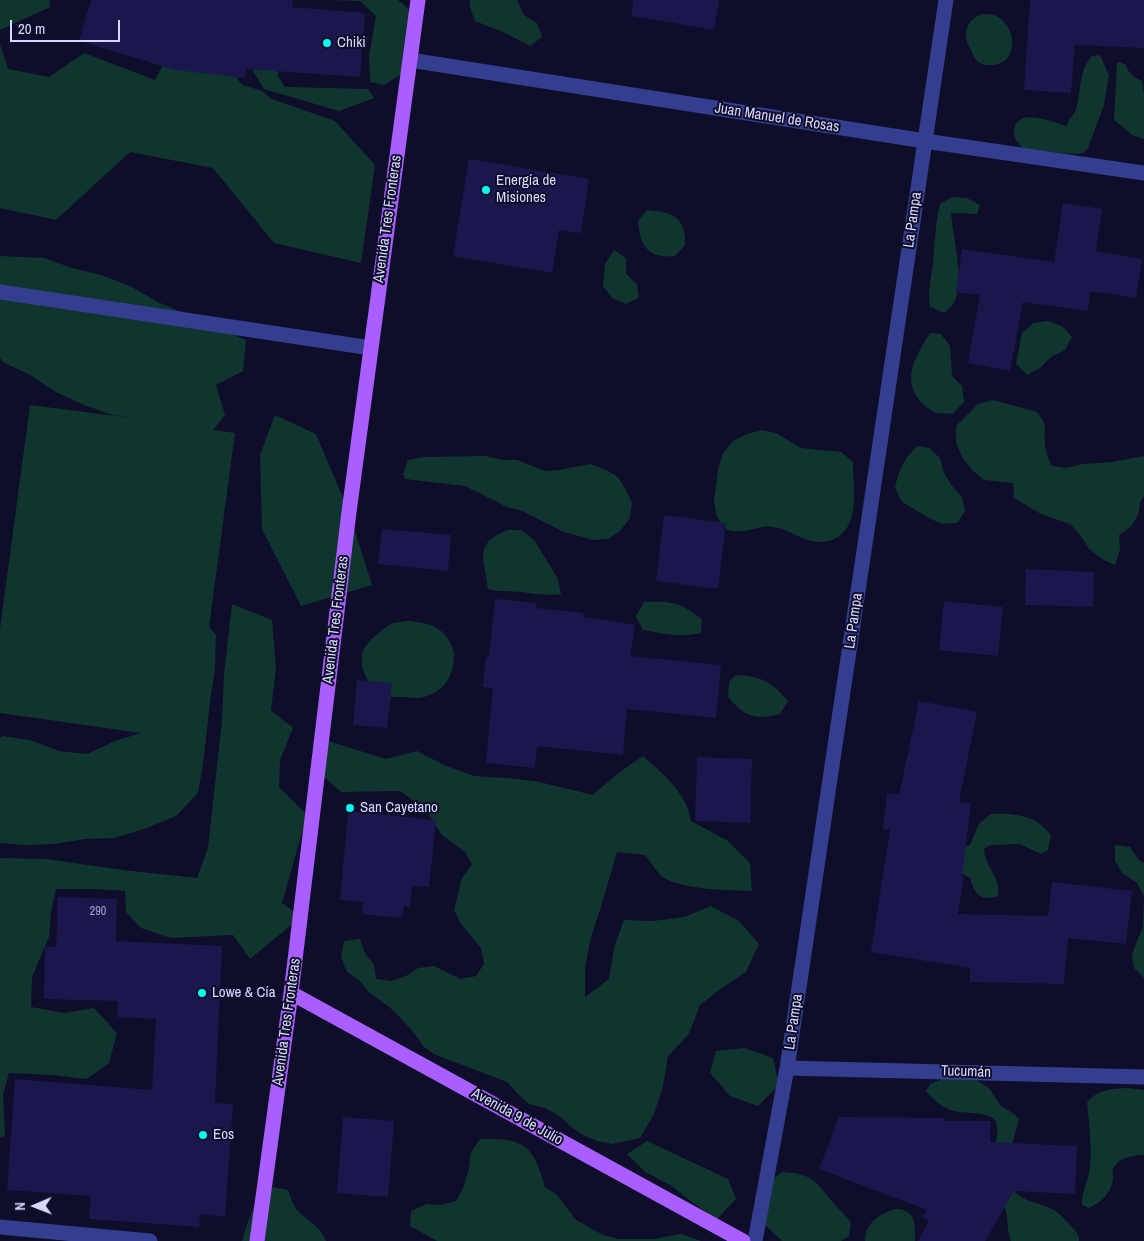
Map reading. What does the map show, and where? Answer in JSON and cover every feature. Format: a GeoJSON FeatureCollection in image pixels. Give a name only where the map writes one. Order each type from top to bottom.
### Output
{"type":"FeatureCollection","features":[{"type":"Feature","properties":{"kind":"main road","name":"Avenida Tres Fronteras"},"geometry":{"type":"LineString","coordinates":[[257,1241],[291,993],[347,521],[418,0]]}},
{"type":"Feature","properties":{"kind":"main road","name":"Avenida 9 de Julio"},"geometry":{"type":"LineString","coordinates":[[291,993],[743,1241]]}},
{"type":"Feature","properties":{"kind":"street","name":"La Pampa"},"geometry":{"type":"LineString","coordinates":[[755,1241],[787,1068],[946,0]]}},
{"type":"Feature","properties":{"kind":"street","name":"Juan Manuel de Rosas"},"geometry":{"type":"LineString","coordinates":[[410,60],[924,141],[1144,173]]}},
{"type":"Feature","properties":{"kind":"street"},"geometry":{"type":"LineString","coordinates":[[0,292],[371,348]]}},
{"type":"Feature","properties":{"kind":"street","name":"Tucumán"},"geometry":{"type":"LineString","coordinates":[[787,1068],[1144,1077]]}},
{"type":"Feature","properties":{"kind":"street"},"geometry":{"type":"LineString","coordinates":[[0,1227],[150,1241]]}},
{"type":"Feature","properties":{"kind":"green space"},"geometry":{"type":"Polygon","coordinates":[[[0,0],[49,0],[50,7],[0,30],[0,0]]]}},
{"type":"Feature","properties":{"kind":"green space"},"geometry":{"type":"Polygon","coordinates":[[[329,0],[398,0],[410,10],[403,73],[384,85],[370,82],[369,56],[376,16],[360,1],[329,0]]]}},
{"type":"Feature","properties":{"kind":"green space"},"geometry":{"type":"Polygon","coordinates":[[[470,0],[517,0],[524,15],[537,23],[542,37],[530,46],[503,32],[475,21],[470,7],[470,0]]]}},
{"type":"Feature","properties":{"kind":"green space"},"geometry":{"type":"Polygon","coordinates":[[[983,14],[993,15],[1003,20],[1011,35],[1011,52],[1005,60],[998,64],[984,65],[980,63],[974,57],[968,45],[966,34],[969,24],[977,16],[983,14]]]}},
{"type":"Feature","properties":{"kind":"green space"},"geometry":{"type":"Polygon","coordinates":[[[178,36],[229,70],[243,85],[262,91],[272,99],[335,121],[375,165],[361,263],[274,243],[213,168],[130,152],[56,220],[0,208],[0,44],[8,69],[49,77],[84,53],[155,80],[178,36]]]}},
{"type":"Feature","properties":{"kind":"green space"},"geometry":{"type":"Polygon","coordinates":[[[259,47],[279,51],[278,76],[285,87],[368,89],[374,98],[339,111],[264,89],[253,71],[259,47]]]}},
{"type":"Feature","properties":{"kind":"green space"},"geometry":{"type":"Polygon","coordinates":[[[1100,55],[1109,75],[1104,105],[1088,148],[1083,153],[1076,154],[1025,150],[1015,137],[1015,126],[1024,118],[1031,117],[1067,126],[1076,109],[1084,68],[1092,56],[1100,55]]]}},
{"type":"Feature","properties":{"kind":"green space"},"geometry":{"type":"Polygon","coordinates":[[[1120,62],[1126,65],[1132,75],[1142,81],[1144,94],[1144,139],[1132,135],[1114,120],[1117,63],[1120,62]]]}},
{"type":"Feature","properties":{"kind":"green space"},"geometry":{"type":"Polygon","coordinates":[[[952,197],[967,198],[980,205],[977,214],[951,213],[958,282],[955,301],[944,313],[930,307],[929,292],[940,204],[952,197]]]}},
{"type":"Feature","properties":{"kind":"green space"},"geometry":{"type":"Polygon","coordinates":[[[647,210],[664,212],[680,222],[685,236],[685,245],[675,256],[652,253],[643,244],[638,221],[647,210]]]}},
{"type":"Feature","properties":{"kind":"green space"},"geometry":{"type":"Polygon","coordinates":[[[614,250],[626,258],[626,274],[637,284],[639,298],[626,304],[612,298],[603,286],[605,264],[614,250]]]}},
{"type":"Feature","properties":{"kind":"green space"},"geometry":{"type":"Polygon","coordinates":[[[0,256],[44,258],[72,268],[101,275],[130,286],[158,302],[246,340],[243,371],[216,385],[225,415],[213,430],[235,433],[209,627],[216,635],[215,668],[198,793],[176,816],[115,838],[85,839],[54,844],[24,845],[0,843],[0,738],[2,736],[30,740],[59,751],[87,754],[115,741],[141,733],[0,713],[0,629],[30,405],[148,420],[112,415],[84,405],[56,392],[30,375],[3,362],[0,358],[0,256]]]}},
{"type":"Feature","properties":{"kind":"green space"},"geometry":{"type":"Polygon","coordinates":[[[1048,321],[1062,326],[1072,337],[1065,350],[1051,357],[1040,368],[1027,375],[1016,363],[1022,333],[1033,323],[1048,321]]]}},
{"type":"Feature","properties":{"kind":"green space"},"geometry":{"type":"Polygon","coordinates":[[[930,333],[941,334],[950,346],[952,376],[962,386],[964,402],[952,414],[937,413],[926,407],[915,393],[911,382],[913,365],[930,333]]]}},
{"type":"Feature","properties":{"kind":"green space"},"geometry":{"type":"Polygon","coordinates":[[[993,400],[1037,412],[1045,424],[1045,446],[1052,466],[1067,468],[1144,456],[1144,496],[1134,522],[1119,535],[1120,550],[1115,565],[1102,559],[1089,549],[1070,524],[1041,514],[1014,498],[1013,483],[984,480],[972,470],[962,457],[956,443],[956,426],[978,404],[993,400]]]}},
{"type":"Feature","properties":{"kind":"green space"},"geometry":{"type":"Polygon","coordinates":[[[275,415],[316,434],[349,512],[372,585],[301,606],[262,529],[260,455],[275,415]]]}},
{"type":"Feature","properties":{"kind":"green space"},"geometry":{"type":"Polygon","coordinates":[[[762,430],[776,433],[801,448],[841,452],[853,462],[854,505],[852,516],[843,533],[834,539],[815,542],[772,527],[740,531],[727,530],[717,517],[714,501],[718,470],[723,453],[733,441],[747,434],[762,430]]]}},
{"type":"Feature","properties":{"kind":"green space"},"geometry":{"type":"Polygon","coordinates":[[[917,446],[929,448],[940,458],[944,473],[962,497],[965,511],[957,523],[942,524],[902,502],[895,488],[900,470],[917,446]]]}},
{"type":"Feature","properties":{"kind":"green space"},"geometry":{"type":"Polygon","coordinates":[[[485,456],[502,460],[517,460],[545,471],[590,464],[604,469],[618,477],[626,490],[632,503],[630,518],[620,531],[608,539],[593,540],[564,532],[465,486],[405,479],[403,474],[408,460],[423,457],[485,456]]]}},
{"type":"Feature","properties":{"kind":"green space"},"geometry":{"type":"Polygon","coordinates":[[[508,530],[522,530],[535,541],[558,579],[561,594],[551,595],[488,589],[483,553],[485,547],[497,535],[508,530]]]}},
{"type":"Feature","properties":{"kind":"green space"},"geometry":{"type":"Polygon","coordinates":[[[644,602],[669,602],[687,609],[702,619],[701,633],[678,635],[643,630],[636,616],[644,602]]]}},
{"type":"Feature","properties":{"kind":"green space"},"geometry":{"type":"Polygon","coordinates":[[[232,604],[272,620],[276,668],[271,710],[293,728],[280,760],[279,787],[307,815],[282,903],[301,917],[250,959],[233,935],[171,938],[141,928],[126,912],[125,891],[56,889],[51,912],[49,937],[32,977],[31,1007],[64,1013],[94,1008],[117,1033],[109,1063],[87,1079],[9,1073],[3,1095],[5,1136],[0,1138],[0,858],[46,859],[197,878],[208,848],[232,604]]]}},
{"type":"Feature","properties":{"kind":"green space"},"geometry":{"type":"Polygon","coordinates":[[[408,621],[431,625],[444,634],[454,653],[450,675],[438,691],[424,697],[393,697],[384,695],[375,690],[365,675],[362,663],[364,648],[375,636],[393,623],[408,621]]]}},
{"type":"Feature","properties":{"kind":"green space"},"geometry":{"type":"Polygon","coordinates":[[[736,675],[765,681],[777,689],[788,701],[780,714],[757,717],[745,713],[734,704],[728,697],[729,682],[736,675]]]}},
{"type":"Feature","properties":{"kind":"green space"},"geometry":{"type":"Polygon","coordinates":[[[328,741],[386,759],[417,751],[444,765],[474,776],[535,781],[593,795],[617,774],[643,756],[666,777],[679,793],[689,811],[691,821],[728,841],[750,863],[752,891],[708,889],[675,883],[666,879],[657,871],[645,855],[617,852],[591,937],[585,968],[585,997],[609,979],[614,948],[624,920],[653,921],[684,917],[711,906],[739,921],[759,944],[746,972],[700,1005],[689,1034],[668,1056],[663,1086],[654,1114],[640,1138],[612,1144],[597,1141],[583,1135],[559,1116],[545,1108],[529,1104],[507,1082],[436,1055],[424,1047],[394,1011],[369,992],[359,980],[347,972],[341,957],[344,941],[360,939],[365,953],[374,965],[376,979],[391,981],[406,976],[418,968],[434,966],[460,979],[476,976],[484,964],[481,948],[461,924],[454,910],[462,878],[472,865],[465,852],[442,835],[425,809],[400,791],[341,792],[318,772],[328,741]]]}},
{"type":"Feature","properties":{"kind":"green space"},"geometry":{"type":"Polygon","coordinates":[[[991,814],[1008,814],[1024,817],[1039,824],[1051,836],[1048,850],[1041,854],[1020,844],[990,845],[984,849],[987,862],[996,878],[999,890],[998,896],[987,898],[976,892],[970,878],[957,871],[963,847],[970,845],[979,824],[991,814]]]}},
{"type":"Feature","properties":{"kind":"green space"},"geometry":{"type":"Polygon","coordinates":[[[1115,845],[1130,847],[1139,860],[1144,863],[1144,896],[1137,883],[1123,874],[1115,861],[1115,845]]]}},
{"type":"Feature","properties":{"kind":"green space"},"geometry":{"type":"Polygon","coordinates":[[[1144,896],[1144,978],[1134,968],[1132,954],[1143,926],[1144,896]]]}},
{"type":"Feature","properties":{"kind":"green space"},"geometry":{"type":"Polygon","coordinates":[[[745,1048],[773,1058],[779,1085],[758,1106],[730,1096],[710,1073],[716,1051],[745,1048]]]}},
{"type":"Feature","properties":{"kind":"green space"},"geometry":{"type":"Polygon","coordinates":[[[945,1078],[976,1080],[989,1088],[1001,1106],[1019,1119],[1011,1148],[995,1146],[997,1128],[993,1118],[982,1114],[951,1110],[931,1097],[926,1091],[930,1084],[945,1078]]]}},
{"type":"Feature","properties":{"kind":"green space"},"geometry":{"type":"Polygon","coordinates":[[[1110,1089],[1144,1090],[1144,1155],[1121,1160],[1113,1171],[1111,1188],[1102,1200],[1089,1208],[1082,1205],[1091,1159],[1087,1103],[1100,1092],[1110,1089]]]}},
{"type":"Feature","properties":{"kind":"green space"},"geometry":{"type":"Polygon","coordinates":[[[480,1139],[507,1140],[524,1146],[536,1161],[545,1187],[557,1195],[576,1220],[603,1235],[619,1239],[652,1239],[681,1234],[701,1241],[437,1241],[410,1226],[411,1211],[427,1204],[441,1205],[456,1201],[464,1186],[471,1152],[480,1139]]]}},
{"type":"Feature","properties":{"kind":"green space"},"geometry":{"type":"Polygon","coordinates":[[[647,1141],[728,1179],[736,1199],[717,1219],[672,1186],[645,1172],[627,1154],[647,1141]]]}},
{"type":"Feature","properties":{"kind":"green space"},"geometry":{"type":"Polygon","coordinates":[[[782,1172],[805,1176],[820,1186],[851,1223],[849,1236],[841,1241],[782,1241],[758,1218],[770,1181],[782,1172]]]}},
{"type":"Feature","properties":{"kind":"green space"},"geometry":{"type":"Polygon","coordinates":[[[273,1187],[288,1190],[297,1210],[318,1228],[326,1241],[242,1241],[259,1195],[273,1187]]]}},
{"type":"Feature","properties":{"kind":"green space"},"geometry":{"type":"Polygon","coordinates":[[[1013,1190],[1021,1197],[1058,1213],[1076,1232],[1079,1241],[1011,1241],[1004,1206],[1013,1190]]]}},
{"type":"Feature","properties":{"kind":"green space"},"geometry":{"type":"Polygon","coordinates":[[[896,1209],[908,1212],[911,1215],[915,1224],[915,1241],[865,1241],[868,1229],[874,1220],[884,1213],[896,1209]]]}},
{"type":"Feature","properties":{"kind":"building"},"geometry":{"type":"Polygon","coordinates":[[[91,0],[293,0],[292,7],[365,13],[360,77],[246,69],[245,78],[175,70],[79,41],[91,0]]]}},
{"type":"Feature","properties":{"kind":"building"},"geometry":{"type":"Polygon","coordinates":[[[633,0],[719,0],[714,30],[632,16],[633,0]]]}},
{"type":"Feature","properties":{"kind":"building"},"geometry":{"type":"Polygon","coordinates":[[[1030,0],[1144,0],[1144,48],[1075,45],[1071,93],[1024,90],[1030,0]]]}},
{"type":"Feature","properties":{"kind":"building"},"geometry":{"type":"Polygon","coordinates":[[[469,159],[589,179],[581,233],[559,230],[552,273],[453,256],[469,159]]]}},
{"type":"Feature","properties":{"kind":"building"},"geometry":{"type":"Polygon","coordinates":[[[1063,203],[1102,209],[1096,251],[1142,259],[1136,298],[1090,291],[1088,311],[1023,302],[1010,371],[968,363],[980,295],[956,292],[962,249],[1054,262],[1063,203]]]}},
{"type":"Feature","properties":{"kind":"building"},"geometry":{"type":"Polygon","coordinates":[[[664,515],[726,523],[718,589],[656,581],[664,515]]]}},
{"type":"Feature","properties":{"kind":"building"},"geometry":{"type":"Polygon","coordinates":[[[382,529],[451,535],[448,571],[378,564],[382,529]]]}},
{"type":"Feature","properties":{"kind":"building"},"geometry":{"type":"Polygon","coordinates":[[[1026,569],[1094,572],[1093,607],[1025,605],[1026,569]]]}},
{"type":"Feature","properties":{"kind":"building"},"geometry":{"type":"Polygon","coordinates":[[[495,599],[537,603],[536,608],[584,613],[583,617],[635,625],[630,656],[721,665],[716,718],[627,709],[623,755],[537,746],[535,768],[486,763],[493,688],[483,687],[486,657],[489,657],[495,599]]]}},
{"type":"Feature","properties":{"kind":"building"},"geometry":{"type":"Polygon","coordinates":[[[944,601],[1003,607],[998,656],[939,650],[944,601]]]}},
{"type":"Feature","properties":{"kind":"building"},"geometry":{"type":"Polygon","coordinates":[[[357,680],[392,683],[387,728],[353,725],[357,680]]]}},
{"type":"Feature","properties":{"kind":"building"},"geometry":{"type":"Polygon","coordinates":[[[919,701],[977,712],[959,802],[971,803],[962,877],[964,877],[958,914],[1048,916],[1052,882],[1132,891],[1126,944],[1068,938],[1064,984],[970,982],[970,968],[871,952],[890,830],[883,829],[887,793],[899,795],[919,701]]]}},
{"type":"Feature","properties":{"kind":"building"},"geometry":{"type":"Polygon","coordinates":[[[697,757],[752,759],[750,823],[695,821],[697,757]]]}},
{"type":"Feature","properties":{"kind":"building"},"geometry":{"type":"Polygon","coordinates":[[[348,811],[436,820],[429,887],[412,886],[410,907],[404,906],[402,918],[362,914],[363,902],[340,900],[348,811]]]}},
{"type":"Feature","properties":{"kind":"building"},"geometry":{"type":"Polygon","coordinates":[[[58,897],[117,899],[116,941],[222,946],[215,1103],[233,1104],[225,1217],[200,1214],[199,1227],[89,1219],[91,1196],[7,1190],[15,1079],[152,1090],[156,1019],[117,1017],[118,1001],[44,999],[45,947],[56,947],[58,897]]]}},
{"type":"Feature","properties":{"kind":"building"},"geometry":{"type":"Polygon","coordinates":[[[343,1117],[394,1121],[388,1197],[337,1193],[343,1117]]]}},
{"type":"Feature","properties":{"kind":"building"},"geometry":{"type":"Polygon","coordinates":[[[839,1117],[945,1118],[945,1121],[990,1121],[990,1142],[1077,1146],[1075,1194],[1014,1191],[985,1241],[918,1241],[929,1221],[922,1217],[927,1210],[819,1169],[839,1117]]]}},
{"type":"Feature","properties":{"kind":"place","name":"Chiki"},"geometry":{"type":"Point","coordinates":[327,43]}},
{"type":"Feature","properties":{"kind":"place","name":"Energía de Misiones"},"geometry":{"type":"Point","coordinates":[486,190]}},
{"type":"Feature","properties":{"kind":"place","name":"San Cayetano"},"geometry":{"type":"Point","coordinates":[350,808]}},
{"type":"Feature","properties":{"kind":"place","name":"Lowe & Cía"},"geometry":{"type":"Point","coordinates":[202,993]}},
{"type":"Feature","properties":{"kind":"place","name":"Eos"},"geometry":{"type":"Point","coordinates":[203,1135]}}]}
